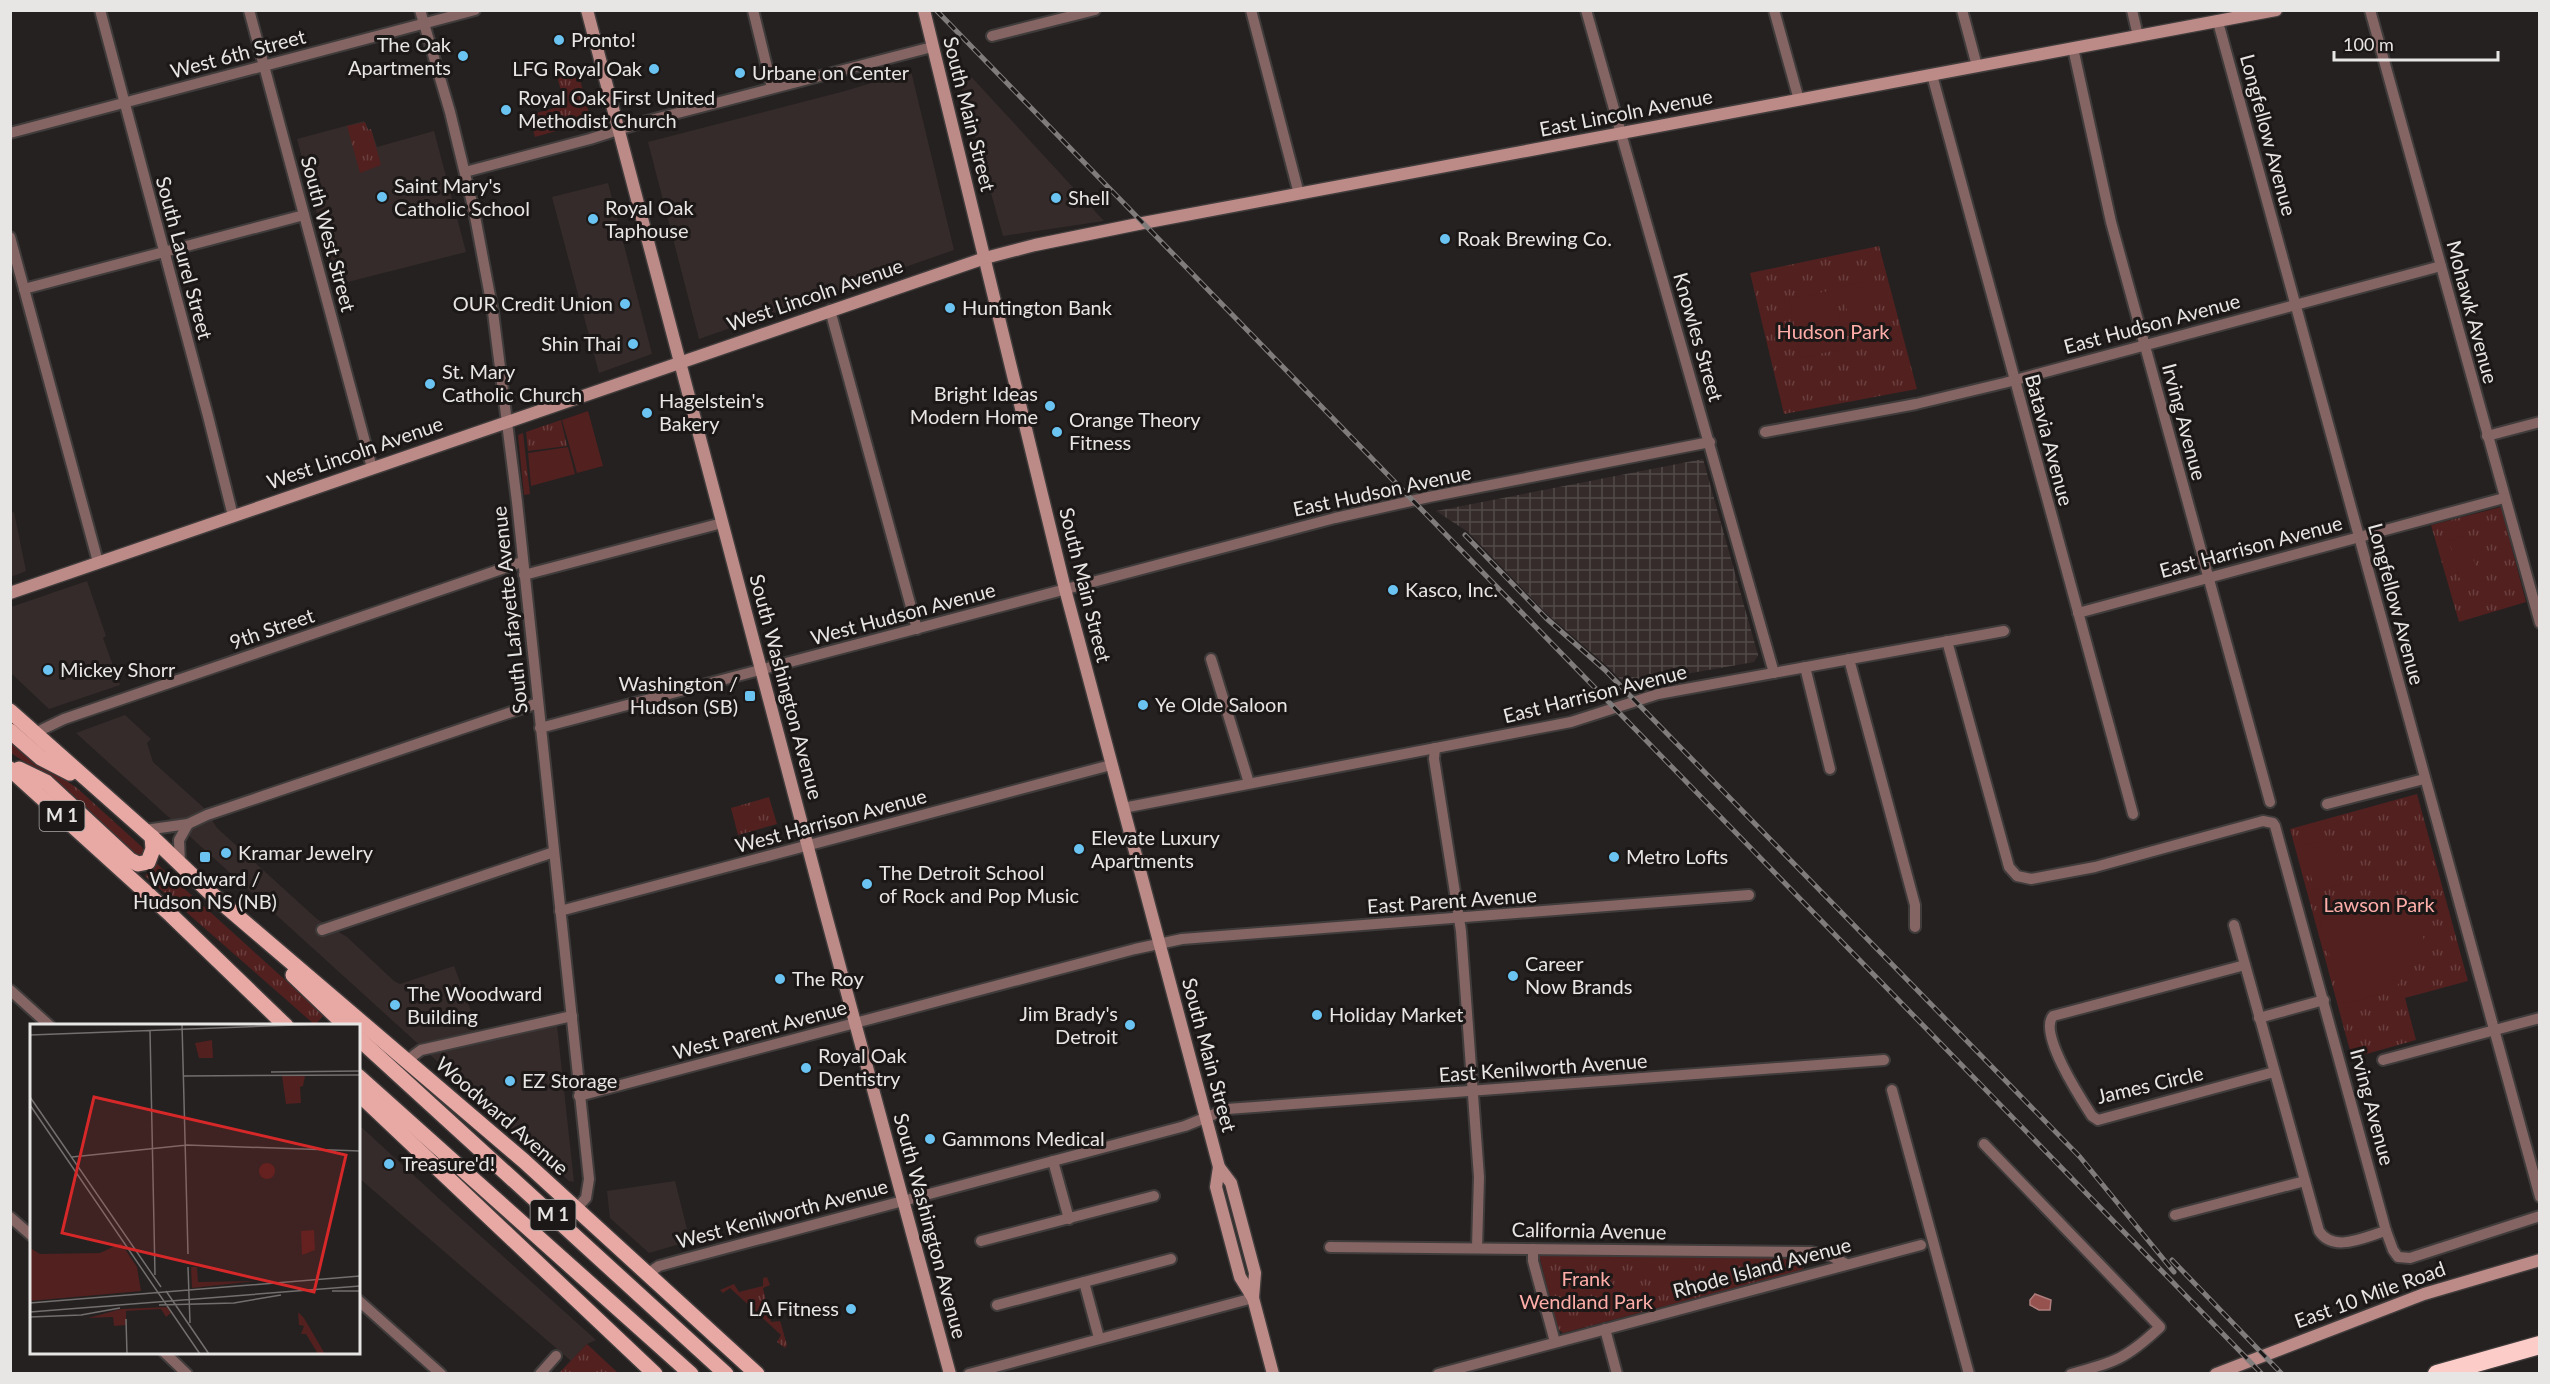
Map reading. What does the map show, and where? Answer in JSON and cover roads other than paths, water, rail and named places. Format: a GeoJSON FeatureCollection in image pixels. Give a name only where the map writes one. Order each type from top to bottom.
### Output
{"type":"FeatureCollection","features":[{"type":"Feature","properties":{"kind":"highway"},"geometry":{"type":"LineString","coordinates":[[2437,1374],[2540,1345]]}},
{"type":"Feature","properties":{"kind":"main road","name":"South Washington Avenue"},"geometry":{"type":"LineString","coordinates":[[587,10],[807,845],[950,1374]]}},
{"type":"Feature","properties":{"kind":"main road","name":"South Main Street"},"geometry":{"type":"LineString","coordinates":[[924,10],[1065,589],[1111,765],[1219,1167],[1231,1183],[1255,1273],[1253,1299],[1273,1374]]}},
{"type":"Feature","properties":{"kind":"main road","name":"East Lincoln Avenue"},"geometry":{"type":"LineString","coordinates":[[985,258],[1035,245],[1299,194],[2276,10]]}},
{"type":"Feature","properties":{"kind":"main road","name":"West Lincoln Avenue"},"geometry":{"type":"LineString","coordinates":[[10,593],[985,258]]}},
{"type":"Feature","properties":{"kind":"main road","name":"M 1"},"geometry":{"type":"LineString","coordinates":[[13,720],[35,733],[86,781]]}},
{"type":"Feature","properties":{"kind":"main road"},"geometry":{"type":"LineString","coordinates":[[13,720],[41,758],[86,781]]}},
{"type":"Feature","properties":{"kind":"main road","name":"M 1"},"geometry":{"type":"LineString","coordinates":[[10,767],[182,925],[298,1024]]}},
{"type":"Feature","properties":{"kind":"main road"},"geometry":{"type":"LineString","coordinates":[[10,767],[46,782],[130,860],[138,864],[148,862],[152,857],[149,834]]}},
{"type":"Feature","properties":{"kind":"main road","name":"Woodward Avenue"},"geometry":{"type":"LineString","coordinates":[[86,781],[149,834],[344,1024]]}},
{"type":"Feature","properties":{"kind":"main road","name":"Woodward Avenue"},"geometry":{"type":"LineString","coordinates":[[215,897],[524,1161],[757,1374]]}},
{"type":"Feature","properties":{"kind":"main road"},"geometry":{"type":"LineString","coordinates":[[182,925],[284,1024]]}},
{"type":"Feature","properties":{"kind":"main road","name":"Woodward Avenue"},"geometry":{"type":"LineString","coordinates":[[360,1040],[726,1374]]}},
{"type":"Feature","properties":{"kind":"main road","name":"M 1"},"geometry":{"type":"LineString","coordinates":[[360,1078],[691,1374]]}},
{"type":"Feature","properties":{"kind":"main road"},"geometry":{"type":"LineString","coordinates":[[360,1096],[655,1374]]}},
{"type":"Feature","properties":{"kind":"main road","name":"East 10 Mile Road"},"geometry":{"type":"LineString","coordinates":[[2216,1374],[2414,1298],[2540,1260]]}},
{"type":"Feature","properties":{"kind":"street","name":"South Laurel Street"},"geometry":{"type":"LineString","coordinates":[[100,10],[208,416],[232,516]]}},
{"type":"Feature","properties":{"kind":"street","name":"South West Street"},"geometry":{"type":"LineString","coordinates":[[249,10],[372,468]]}},
{"type":"Feature","properties":{"kind":"street","name":"South Lafayette Avenue"},"geometry":{"type":"LineString","coordinates":[[420,10],[465,172],[485,257],[507,421],[589,1179],[586,1198],[576,1209]]}},
{"type":"Feature","properties":{"kind":"street","name":"West 6th Street"},"geometry":{"type":"LineString","coordinates":[[10,133],[475,10]]}},
{"type":"Feature","properties":{"kind":"street"},"geometry":{"type":"LineString","coordinates":[[753,10],[772,88]]}},
{"type":"Feature","properties":{"kind":"street"},"geometry":{"type":"LineString","coordinates":[[1251,10],[1299,194]]}},
{"type":"Feature","properties":{"kind":"street","name":"Knowles Street"},"geometry":{"type":"LineString","coordinates":[[1586,10],[1774,673]]}},
{"type":"Feature","properties":{"kind":"street"},"geometry":{"type":"LineString","coordinates":[[1774,10],[1798,100]]}},
{"type":"Feature","properties":{"kind":"street"},"geometry":{"type":"LineString","coordinates":[[1962,10],[1977,66]]}},
{"type":"Feature","properties":{"kind":"street"},"geometry":{"type":"LineString","coordinates":[[2132,10],[2138,36]]}},
{"type":"Feature","properties":{"kind":"street","name":"Mohawk Avenue"},"geometry":{"type":"LineString","coordinates":[[2370,10],[2540,623]]}},
{"type":"Feature","properties":{"kind":"street"},"geometry":{"type":"LineString","coordinates":[[992,36],[1091,11]]}},
{"type":"Feature","properties":{"kind":"street","name":"Longfellow Avenue"},"geometry":{"type":"LineString","coordinates":[[2218,21],[2540,1197]]}},
{"type":"Feature","properties":{"kind":"street"},"geometry":{"type":"LineString","coordinates":[[465,172],[643,122],[932,47]]}},
{"type":"Feature","properties":{"kind":"street","name":"Irving Avenue"},"geometry":{"type":"LineString","coordinates":[[2073,48],[2111,222],[2270,802]]}},
{"type":"Feature","properties":{"kind":"street","name":"Batavia Avenue"},"geometry":{"type":"LineString","coordinates":[[1932,75],[2133,814]]}},
{"type":"Feature","properties":{"kind":"street"},"geometry":{"type":"LineString","coordinates":[[24,289],[304,215]]}},
{"type":"Feature","properties":{"kind":"street"},"geometry":{"type":"LineString","coordinates":[[10,237],[98,562]]}},
{"type":"Feature","properties":{"kind":"street","name":"East Hudson Avenue"},"geometry":{"type":"LineString","coordinates":[[1765,432],[1916,404],[2014,380],[2441,266]]}},
{"type":"Feature","properties":{"kind":"street"},"geometry":{"type":"LineString","coordinates":[[830,310],[917,629]]}},
{"type":"Feature","properties":{"kind":"street"},"geometry":{"type":"LineString","coordinates":[[2487,436],[2540,422]]}},
{"type":"Feature","properties":{"kind":"street","name":"East Hudson Avenue"},"geometry":{"type":"LineString","coordinates":[[1065,589],[1293,528],[1388,506],[1710,442]]}},
{"type":"Feature","properties":{"kind":"street","name":"East Harrison Avenue"},"geometry":{"type":"LineString","coordinates":[[2078,613],[2504,498]]}},
{"type":"Feature","properties":{"kind":"street"},"geometry":{"type":"LineString","coordinates":[[524,575],[722,523]]}},
{"type":"Feature","properties":{"kind":"street","name":"9th Street"},"geometry":{"type":"LineString","coordinates":[[35,733],[64,719],[522,562]]}},
{"type":"Feature","properties":{"kind":"street","name":"West Hudson Avenue"},"geometry":{"type":"LineString","coordinates":[[540,728],[1065,589]]}},
{"type":"Feature","properties":{"kind":"street","name":"East Harrison Avenue"},"geometry":{"type":"LineString","coordinates":[[1123,808],[1583,720],[1658,694],[2004,631]]}},
{"type":"Feature","properties":{"kind":"street","name":"Irving Avenue"},"geometry":{"type":"LineString","coordinates":[[1947,641],[2009,867],[2017,876],[2031,879],[2073,871],[2260,822],[2273,823],[2324,1000],[2386,1231],[2398,1257],[2404,1259],[2540,1216]]}},
{"type":"Feature","properties":{"kind":"street"},"geometry":{"type":"LineString","coordinates":[[1211,659],[1248,783]]}},
{"type":"Feature","properties":{"kind":"street"},"geometry":{"type":"LineString","coordinates":[[1849,659],[1915,905],[1915,927]]}},
{"type":"Feature","properties":{"kind":"street"},"geometry":{"type":"LineString","coordinates":[[1805,667],[1830,769]]}},
{"type":"Feature","properties":{"kind":"street"},"geometry":{"type":"LineString","coordinates":[[149,834],[188,824],[207,815],[538,703]]}},
{"type":"Feature","properties":{"kind":"street"},"geometry":{"type":"LineString","coordinates":[[1435,748],[1434,759],[1460,918],[1479,1177],[1477,1248]]}},
{"type":"Feature","properties":{"kind":"street","name":"West Harrison Avenue"},"geometry":{"type":"LineString","coordinates":[[560,911],[1111,765]]}},
{"type":"Feature","properties":{"kind":"street"},"geometry":{"type":"LineString","coordinates":[[2327,804],[2424,779]]}},
{"type":"Feature","properties":{"kind":"street"},"geometry":{"type":"LineString","coordinates":[[180,864],[179,840],[188,824]]}},
{"type":"Feature","properties":{"kind":"street"},"geometry":{"type":"LineString","coordinates":[[322,930],[554,852]]}},
{"type":"Feature","properties":{"kind":"street","name":"East Parent Avenue"},"geometry":{"type":"LineString","coordinates":[[1159,944],[1187,938],[1749,895]]}},
{"type":"Feature","properties":{"kind":"street"},"geometry":{"type":"LineString","coordinates":[[2234,925],[2319,1231],[2327,1240],[2346,1242],[2386,1231]]}},
{"type":"Feature","properties":{"kind":"street","name":"West Parent Avenue"},"geometry":{"type":"LineString","coordinates":[[579,1096],[1159,944]]}},
{"type":"Feature","properties":{"kind":"street","name":"James Circle"},"geometry":{"type":"LineString","coordinates":[[2245,965],[2053,1016],[2049,1024],[2059,1061],[2092,1116],[2098,1120],[2274,1072]]}},
{"type":"Feature","properties":{"kind":"street"},"geometry":{"type":"LineString","coordinates":[[10,990],[48,1024]]}},
{"type":"Feature","properties":{"kind":"street"},"geometry":{"type":"LineString","coordinates":[[2259,1018],[2324,1000]]}},
{"type":"Feature","properties":{"kind":"street"},"geometry":{"type":"LineString","coordinates":[[406,1061],[421,1050],[572,1017]]}},
{"type":"Feature","properties":{"kind":"street"},"geometry":{"type":"LineString","coordinates":[[2383,1060],[2540,1018]]}},
{"type":"Feature","properties":{"kind":"street","name":"East Kenilworth Avenue"},"geometry":{"type":"LineString","coordinates":[[1206,1117],[1227,1109],[1884,1060]]}},
{"type":"Feature","properties":{"kind":"street"},"geometry":{"type":"LineString","coordinates":[[1892,1090],[1969,1374]]}},
{"type":"Feature","properties":{"kind":"street","name":"West Kenilworth Avenue"},"geometry":{"type":"LineString","coordinates":[[647,1274],[673,1262],[1185,1126],[1206,1117]]}},
{"type":"Feature","properties":{"kind":"street"},"geometry":{"type":"LineString","coordinates":[[1984,1144],[2160,1328],[2133,1351],[2114,1362],[2071,1374]]}},
{"type":"Feature","properties":{"kind":"street"},"geometry":{"type":"LineString","coordinates":[[1053,1161],[1069,1219]]}},
{"type":"Feature","properties":{"kind":"street"},"geometry":{"type":"LineString","coordinates":[[2175,1215],[2305,1181]]}},
{"type":"Feature","properties":{"kind":"street"},"geometry":{"type":"LineString","coordinates":[[981,1241],[1154,1196]]}},
{"type":"Feature","properties":{"kind":"street"},"geometry":{"type":"LineString","coordinates":[[10,1217],[30,1234]]}},
{"type":"Feature","properties":{"kind":"street","name":"Rhode Island Avenue"},"geometry":{"type":"LineString","coordinates":[[1438,1374],[1921,1245]]}},
{"type":"Feature","properties":{"kind":"street","name":"California Avenue"},"geometry":{"type":"LineString","coordinates":[[1330,1247],[1811,1252],[1831,1256],[1846,1264]]}},
{"type":"Feature","properties":{"kind":"street"},"geometry":{"type":"LineString","coordinates":[[1533,1249],[1533,1261],[1555,1342]]}},
{"type":"Feature","properties":{"kind":"street"},"geometry":{"type":"LineString","coordinates":[[997,1305],[1171,1259]]}},
{"type":"Feature","properties":{"kind":"street"},"geometry":{"type":"LineString","coordinates":[[1084,1282],[1100,1338]]}},
{"type":"Feature","properties":{"kind":"street"},"geometry":{"type":"LineString","coordinates":[[969,1374],[1253,1299]]}},
{"type":"Feature","properties":{"kind":"street"},"geometry":{"type":"LineString","coordinates":[[360,1302],[441,1374]]}},
{"type":"Feature","properties":{"kind":"street"},"geometry":{"type":"LineString","coordinates":[[1605,1329],[1617,1374]]}},
{"type":"Feature","properties":{"kind":"street"},"geometry":{"type":"LineString","coordinates":[[165,1354],[187,1374]]}},
{"type":"Feature","properties":{"kind":"street"},"geometry":{"type":"LineString","coordinates":[[540,1374],[556,1356]]}},
{"type":"Feature","properties":{"kind":"railway"},"geometry":{"type":"LineString","coordinates":[[936,10],[2262,1374]]}},
{"type":"Feature","properties":{"kind":"railway"},"geometry":{"type":"LineString","coordinates":[[1465,535],[1546,618],[1605,670],[2080,1157],[2174,1272]]}},
{"type":"Feature","properties":{"kind":"railway"},"geometry":{"type":"LineString","coordinates":[[2172,1260],[2282,1374]]}},
{"type":"Feature","properties":{"kind":"place","name":"Pronto!"},"geometry":{"type":"Point","coordinates":[559,40]}},
{"type":"Feature","properties":{"kind":"place","name":"The Oak Apartments"},"geometry":{"type":"Point","coordinates":[463,56]}},
{"type":"Feature","properties":{"kind":"place","name":"LFG Royal Oak"},"geometry":{"type":"Point","coordinates":[654,69]}},
{"type":"Feature","properties":{"kind":"place","name":"Urbane on Center"},"geometry":{"type":"Point","coordinates":[740,73]}},
{"type":"Feature","properties":{"kind":"place","name":"Royal Oak First United Methodist Church"},"geometry":{"type":"Point","coordinates":[506,110]}},
{"type":"Feature","properties":{"kind":"place","name":"Saint Mary's Catholic School"},"geometry":{"type":"Point","coordinates":[382,197]}},
{"type":"Feature","properties":{"kind":"place","name":"Shell"},"geometry":{"type":"Point","coordinates":[1056,198]}},
{"type":"Feature","properties":{"kind":"place","name":"Royal Oak Taphouse"},"geometry":{"type":"Point","coordinates":[593,219]}},
{"type":"Feature","properties":{"kind":"place","name":"Roak Brewing Co."},"geometry":{"type":"Point","coordinates":[1445,239]}},
{"type":"Feature","properties":{"kind":"place","name":"OUR Credit Union"},"geometry":{"type":"Point","coordinates":[625,304]}},
{"type":"Feature","properties":{"kind":"place","name":"Huntington Bank"},"geometry":{"type":"Point","coordinates":[950,308]}},
{"type":"Feature","properties":{"kind":"place","name":"Shin Thai"},"geometry":{"type":"Point","coordinates":[633,344]}},
{"type":"Feature","properties":{"kind":"place","name":"St. Mary Catholic Church"},"geometry":{"type":"Point","coordinates":[430,384]}},
{"type":"Feature","properties":{"kind":"place","name":"Bright Ideas Modern Home"},"geometry":{"type":"Point","coordinates":[1050,406]}},
{"type":"Feature","properties":{"kind":"place","name":"Hagelstein's Bakery"},"geometry":{"type":"Point","coordinates":[647,413]}},
{"type":"Feature","properties":{"kind":"place","name":"Orange Theory Fitness"},"geometry":{"type":"Point","coordinates":[1057,432]}},
{"type":"Feature","properties":{"kind":"place","name":"Kasco, Inc."},"geometry":{"type":"Point","coordinates":[1393,590]}},
{"type":"Feature","properties":{"kind":"place","name":"Mickey Shorr"},"geometry":{"type":"Point","coordinates":[48,670]}},
{"type":"Feature","properties":{"kind":"place","name":"Washington / Hudson (SB)"},"geometry":{"type":"Point","coordinates":[750,696]}},
{"type":"Feature","properties":{"kind":"place","name":"Ye Olde Saloon"},"geometry":{"type":"Point","coordinates":[1143,705]}},
{"type":"Feature","properties":{"kind":"place","name":"Elevate Luxury Apartments"},"geometry":{"type":"Point","coordinates":[1079,849]}},
{"type":"Feature","properties":{"kind":"place","name":"Kramar Jewelry"},"geometry":{"type":"Point","coordinates":[226,853]}},
{"type":"Feature","properties":{"kind":"place","name":"Woodward / Hudson NS (NB)"},"geometry":{"type":"Point","coordinates":[205,857]}},
{"type":"Feature","properties":{"kind":"place","name":"Metro Lofts"},"geometry":{"type":"Point","coordinates":[1614,857]}},
{"type":"Feature","properties":{"kind":"place","name":"The Detroit School of Rock and Pop Music"},"geometry":{"type":"Point","coordinates":[867,884]}},
{"type":"Feature","properties":{"kind":"place","name":"Career Now Brands"},"geometry":{"type":"Point","coordinates":[1513,976]}},
{"type":"Feature","properties":{"kind":"place","name":"The Roy"},"geometry":{"type":"Point","coordinates":[780,979]}},
{"type":"Feature","properties":{"kind":"place","name":"The Woodward Building"},"geometry":{"type":"Point","coordinates":[395,1005]}},
{"type":"Feature","properties":{"kind":"place","name":"Holiday Market"},"geometry":{"type":"Point","coordinates":[1317,1015]}},
{"type":"Feature","properties":{"kind":"place","name":"Jim Brady's Detroit"},"geometry":{"type":"Point","coordinates":[1130,1025]}},
{"type":"Feature","properties":{"kind":"place","name":"Royal Oak Dentistry"},"geometry":{"type":"Point","coordinates":[806,1068]}},
{"type":"Feature","properties":{"kind":"place","name":"EZ Storage"},"geometry":{"type":"Point","coordinates":[510,1081]}},
{"type":"Feature","properties":{"kind":"place","name":"Gammons Medical"},"geometry":{"type":"Point","coordinates":[930,1139]}},
{"type":"Feature","properties":{"kind":"place","name":"Treasure'd!"},"geometry":{"type":"Point","coordinates":[389,1164]}},
{"type":"Feature","properties":{"kind":"place","name":"LA Fitness"},"geometry":{"type":"Point","coordinates":[851,1309]}},
{"type":"Feature","properties":{"kind":"park label","name":"Hudson Park"},"geometry":{"type":"Point","coordinates":[1833,332]}},
{"type":"Feature","properties":{"kind":"park label","name":"Lawson Park"},"geometry":{"type":"Point","coordinates":[2379,905]}},
{"type":"Feature","properties":{"kind":"park label","name":"Frank Wendland Park"},"geometry":{"type":"Point","coordinates":[1586,1290]}}]}
